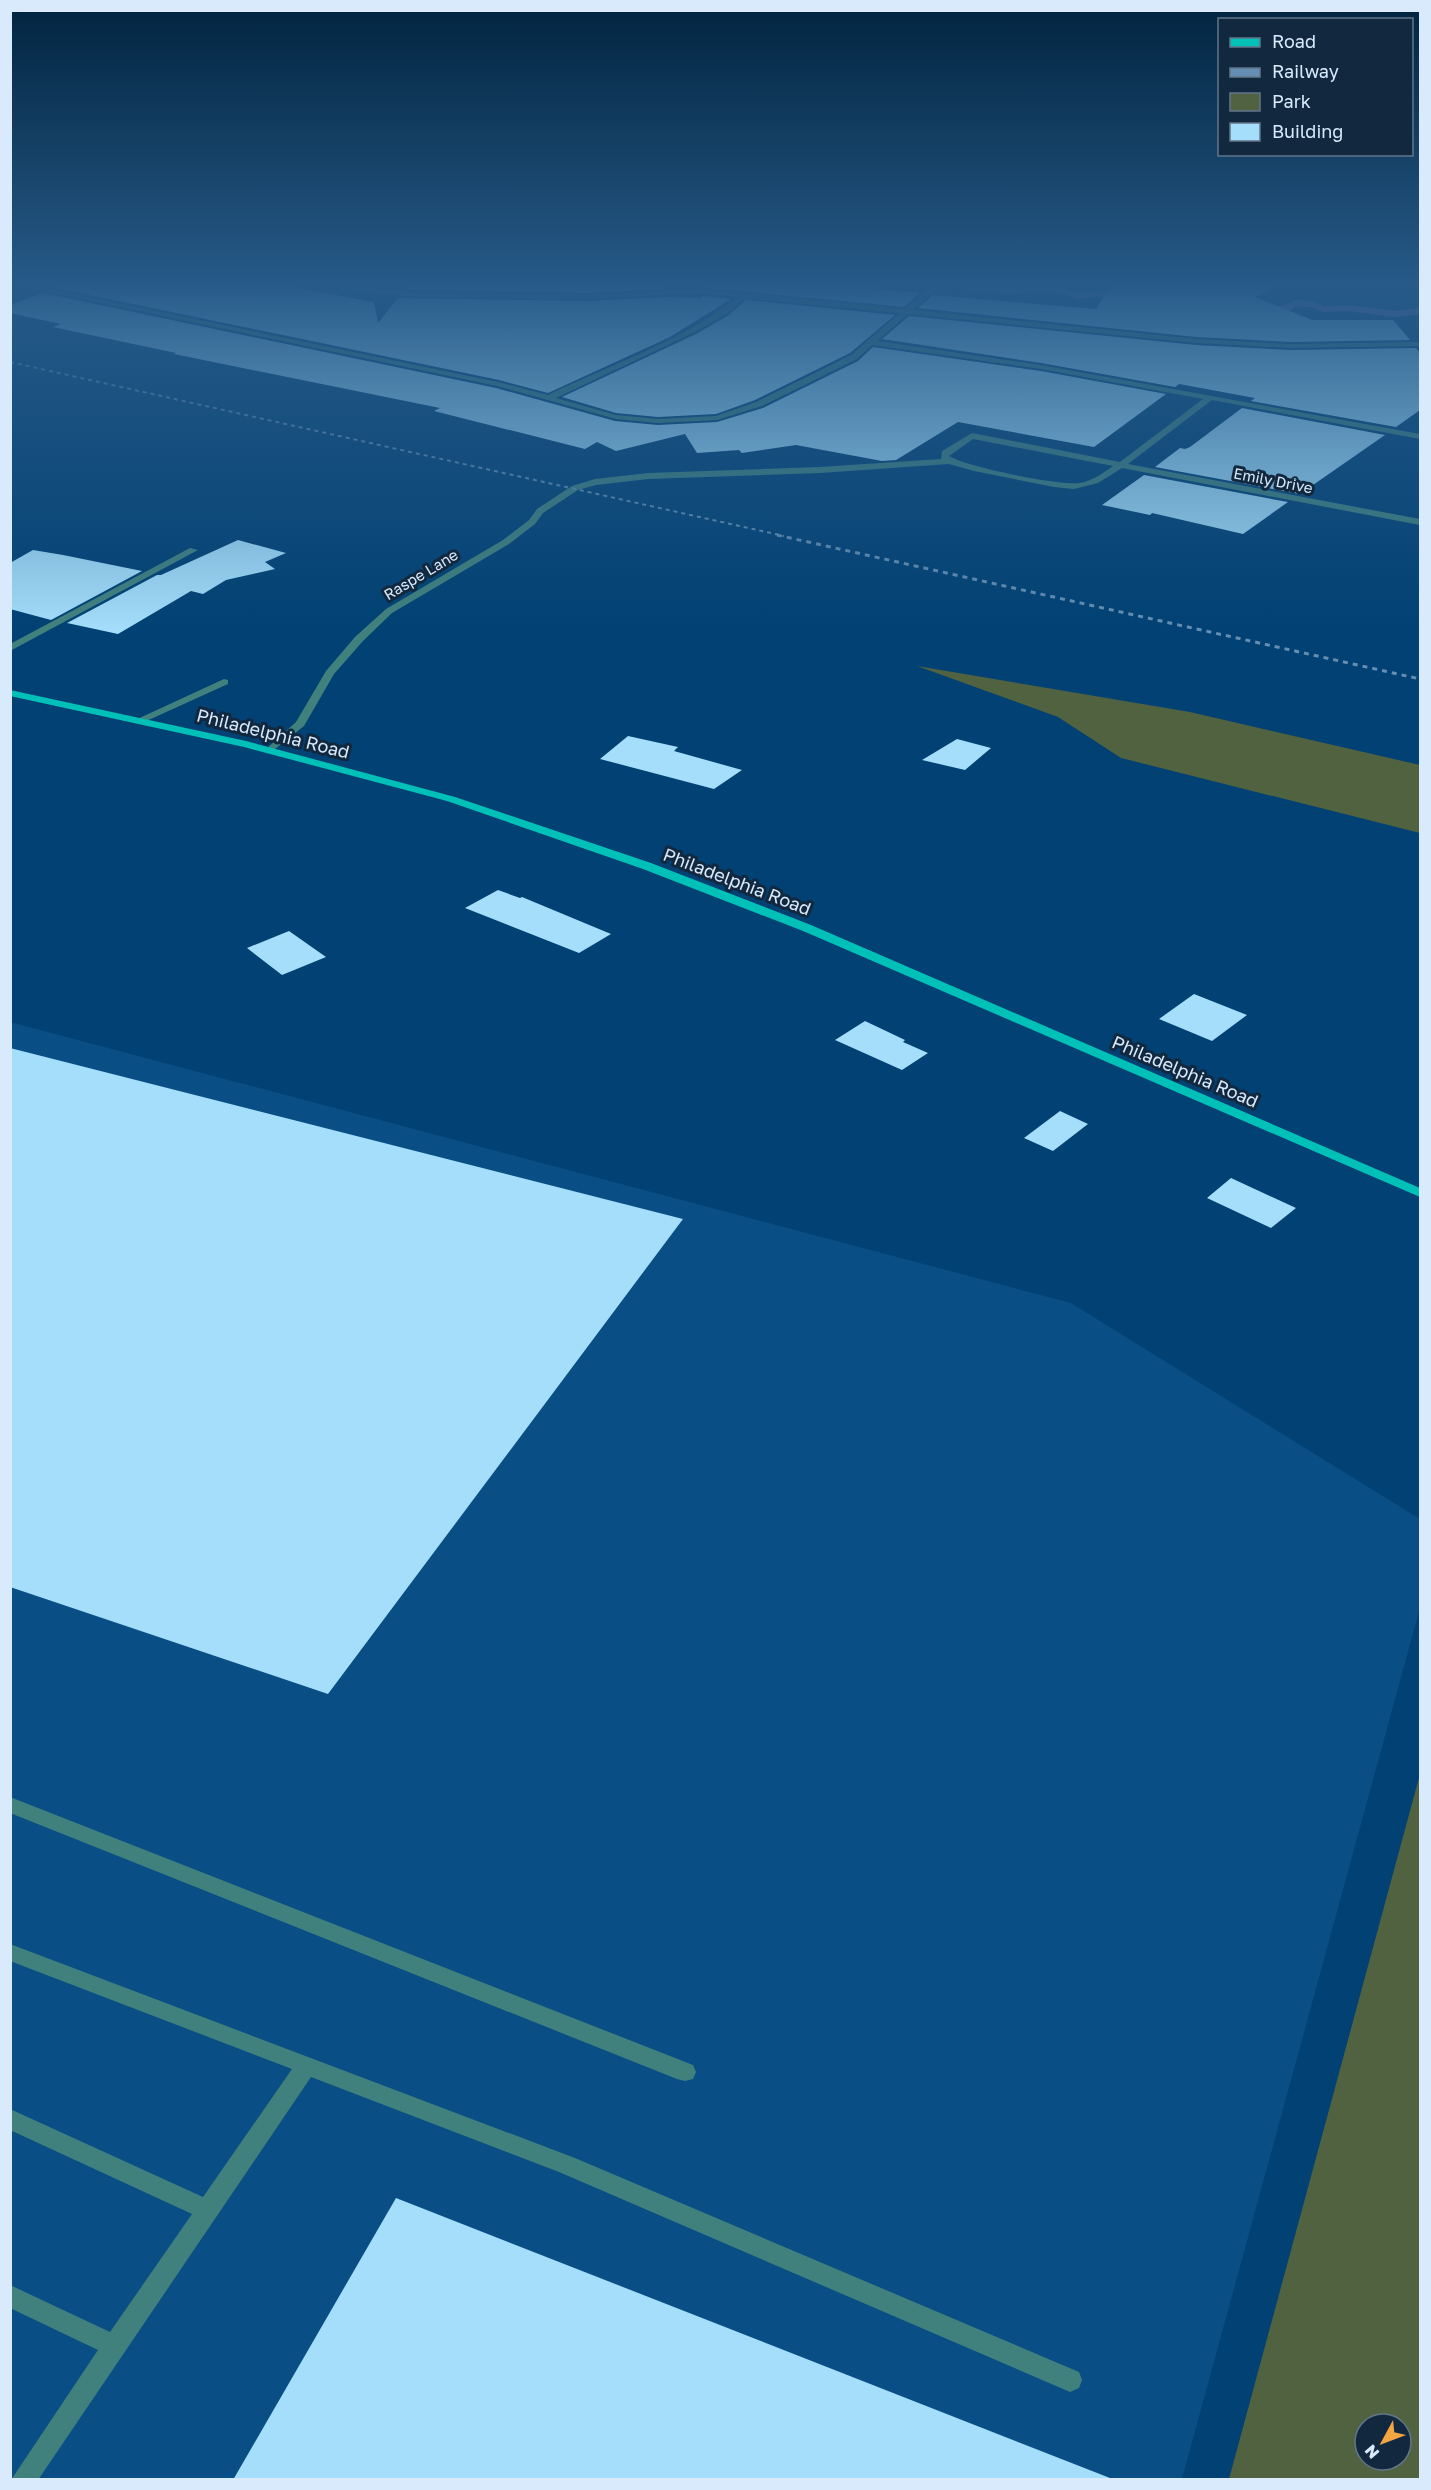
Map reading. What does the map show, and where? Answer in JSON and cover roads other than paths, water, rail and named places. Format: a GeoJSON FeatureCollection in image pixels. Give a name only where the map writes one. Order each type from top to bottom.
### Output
{"type":"FeatureCollection","features":[{"type":"Feature","properties":{"kind":"main road","name":"Philadelphia Road"},"geometry":{"type":"LineString","coordinates":[[10,693],[270,750],[451,799],[717,892],[870,955],[1420,1193]]}},
{"type":"Feature","properties":{"kind":"street"},"geometry":{"type":"LineString","coordinates":[[561,400],[616,417],[658,421],[717,417],[767,400]]}},
{"type":"Feature","properties":{"kind":"street","name":"Raspe Lane"},"geometry":{"type":"LineString","coordinates":[[270,750],[300,724],[330,673],[359,639],[389,611],[506,542],[531,522],[540,511],[575,489],[616,479],[820,470],[950,461],[1070,487],[1092,484],[1207,400]]}},
{"type":"Feature","properties":{"kind":"street"},"geometry":{"type":"LineString","coordinates":[[1228,400],[1420,436]]}},
{"type":"Feature","properties":{"kind":"street","name":"Emily Drive"},"geometry":{"type":"LineString","coordinates":[[950,461],[944,457],[945,453],[972,436],[1420,522]]}},
{"type":"Feature","properties":{"kind":"street"},"geometry":{"type":"LineString","coordinates":[[10,648],[193,550]]}},
{"type":"Feature","properties":{"kind":"street"},"geometry":{"type":"LineString","coordinates":[[138,721],[224,682]]}},
{"type":"Feature","properties":{"kind":"street"},"geometry":{"type":"LineString","coordinates":[[10,1805],[685,2072]]}},
{"type":"Feature","properties":{"kind":"street"},"geometry":{"type":"LineString","coordinates":[[10,1952],[567,2165],[1070,2380]]}},
{"type":"Feature","properties":{"kind":"street"},"geometry":{"type":"LineString","coordinates":[[23,2480],[306,2066]]}},
{"type":"Feature","properties":{"kind":"street"},"geometry":{"type":"LineString","coordinates":[[10,2119],[207,2210]]}},
{"type":"Feature","properties":{"kind":"street"},"geometry":{"type":"LineString","coordinates":[[10,2296],[115,2346]]}},
{"type":"Feature","properties":{"kind":"railway"},"geometry":{"type":"LineString","coordinates":[[180,400],[784,536]]}},
{"type":"Feature","properties":{"kind":"railway"},"geometry":{"type":"LineString","coordinates":[[777,535],[1420,679]]}}]}
